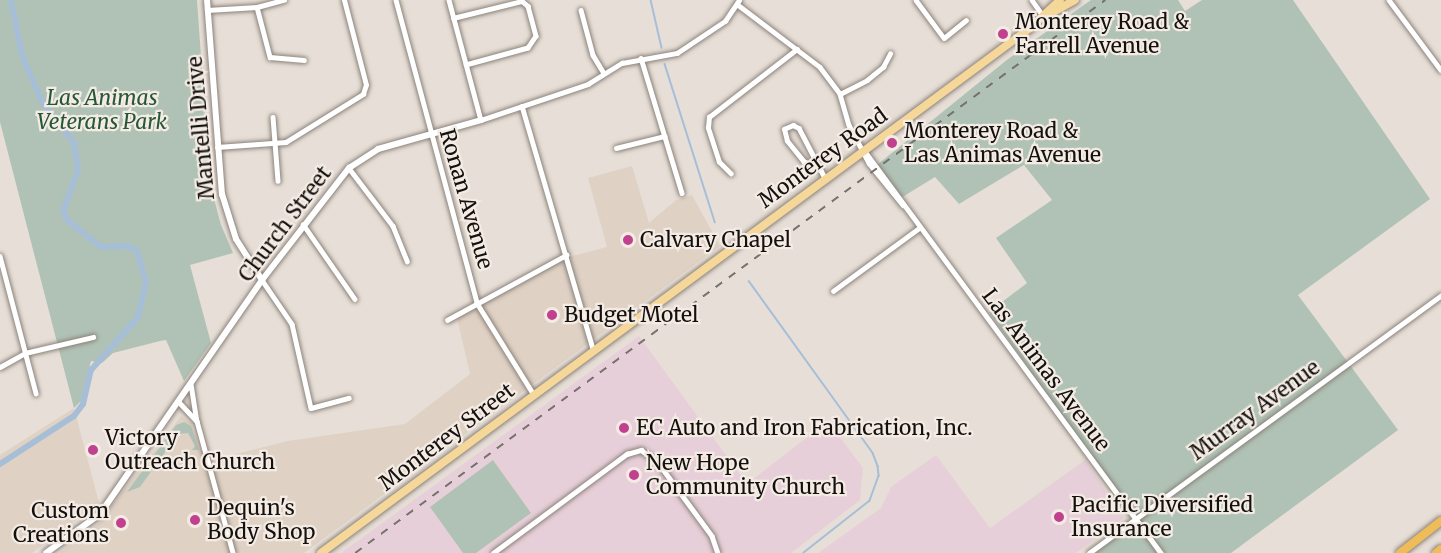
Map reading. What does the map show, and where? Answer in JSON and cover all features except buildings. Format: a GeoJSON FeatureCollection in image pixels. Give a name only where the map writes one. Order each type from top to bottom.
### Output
{"type":"FeatureCollection","features":[{"type":"Feature","properties":{"kind":"highway"},"geometry":{"type":"LineString","coordinates":[[1400,553],[1441,521]]}},
{"type":"Feature","properties":{"kind":"highway"},"geometry":{"type":"LineString","coordinates":[[1436,553],[1441,549]]}},
{"type":"Feature","properties":{"kind":"main road","name":"Monterey Road"},"geometry":{"type":"LineString","coordinates":[[1044,17],[1060,0]]}},
{"type":"Feature","properties":{"kind":"main road","name":"Monterey Road"},"geometry":{"type":"LineString","coordinates":[[593,349],[1044,17],[1075,0]]}},
{"type":"Feature","properties":{"kind":"main road","name":"Monterey Street"},"geometry":{"type":"LineString","coordinates":[[321,553],[593,349]]}},
{"type":"Feature","properties":{"kind":"street","name":"Mantelli Drive"},"geometry":{"type":"LineString","coordinates":[[207,0],[217,147],[229,220],[262,280]]}},
{"type":"Feature","properties":{"kind":"street"},"geometry":{"type":"LineString","coordinates":[[207,10],[257,7],[284,0]]}},
{"type":"Feature","properties":{"kind":"street"},"geometry":{"type":"LineString","coordinates":[[217,147],[274,144],[296,138],[363,94],[366,85],[344,0]]}},
{"type":"Feature","properties":{"kind":"street","name":"Ronan Avenue"},"geometry":{"type":"LineString","coordinates":[[396,0],[477,303],[534,394]]}},
{"type":"Feature","properties":{"kind":"street"},"geometry":{"type":"LineString","coordinates":[[449,0],[481,120]]}},
{"type":"Feature","properties":{"kind":"street"},"geometry":{"type":"LineString","coordinates":[[916,0],[944,38],[966,20]]}},
{"type":"Feature","properties":{"kind":"street"},"geometry":{"type":"LineString","coordinates":[[1032,0],[1044,17]]}},
{"type":"Feature","properties":{"kind":"street"},"geometry":{"type":"LineString","coordinates":[[1389,0],[1441,70]]}},
{"type":"Feature","properties":{"kind":"street"},"geometry":{"type":"LineString","coordinates":[[453,18],[522,1],[528,6],[537,36],[528,48],[466,65]]}},
{"type":"Feature","properties":{"kind":"street"},"geometry":{"type":"LineString","coordinates":[[738,2],[820,67],[840,94],[867,80],[883,67],[890,54]]}},
{"type":"Feature","properties":{"kind":"street","name":"Church Street"},"geometry":{"type":"LineString","coordinates":[[46,553],[100,514],[262,280],[303,224],[349,168],[378,149],[481,120],[588,84],[604,73],[640,58],[677,53],[725,21],[738,2]]}},
{"type":"Feature","properties":{"kind":"street"},"geometry":{"type":"LineString","coordinates":[[257,7],[270,57],[304,60]]}},
{"type":"Feature","properties":{"kind":"street"},"geometry":{"type":"LineString","coordinates":[[581,10],[593,55],[604,73]]}},
{"type":"Feature","properties":{"kind":"street"},"geometry":{"type":"LineString","coordinates":[[731,174],[719,162],[708,128],[709,117],[797,49]]}},
{"type":"Feature","properties":{"kind":"street"},"geometry":{"type":"LineString","coordinates":[[640,58],[682,193]]}},
{"type":"Feature","properties":{"kind":"street","name":"Las Animas Avenue"},"geometry":{"type":"LineString","coordinates":[[840,94],[849,125],[869,163],[905,207],[1161,553]]}},
{"type":"Feature","properties":{"kind":"street"},"geometry":{"type":"LineString","coordinates":[[522,106],[593,349]]}},
{"type":"Feature","properties":{"kind":"street"},"geometry":{"type":"LineString","coordinates":[[273,117],[278,182]]}},
{"type":"Feature","properties":{"kind":"street"},"geometry":{"type":"LineString","coordinates":[[817,166],[804,162],[787,141],[784,129],[793,125],[799,128],[811,146],[817,166],[825,178]]}},
{"type":"Feature","properties":{"kind":"street"},"geometry":{"type":"LineString","coordinates":[[616,148],[665,136]]}},
{"type":"Feature","properties":{"kind":"street"},"geometry":{"type":"LineString","coordinates":[[349,168],[398,233],[407,261]]}},
{"type":"Feature","properties":{"kind":"street"},"geometry":{"type":"LineString","coordinates":[[303,224],[355,299]]}},
{"type":"Feature","properties":{"kind":"street"},"geometry":{"type":"LineString","coordinates":[[832,291],[920,228]]}},
{"type":"Feature","properties":{"kind":"street"},"geometry":{"type":"LineString","coordinates":[[447,320],[566,255]]}},
{"type":"Feature","properties":{"kind":"street"},"geometry":{"type":"LineString","coordinates":[[0,256],[36,393]]}},
{"type":"Feature","properties":{"kind":"street"},"geometry":{"type":"LineString","coordinates":[[262,280],[292,324],[311,408],[349,398]]}},
{"type":"Feature","properties":{"kind":"street","name":"Murray Avenue"},"geometry":{"type":"LineString","coordinates":[[1089,553],[1441,295]]}},
{"type":"Feature","properties":{"kind":"street"},"geometry":{"type":"LineString","coordinates":[[0,367],[25,353],[93,337]]}},
{"type":"Feature","properties":{"kind":"street"},"geometry":{"type":"LineString","coordinates":[[191,384],[197,421],[233,553]]}},
{"type":"Feature","properties":{"kind":"street"},"geometry":{"type":"LineString","coordinates":[[179,402],[197,421]]}},
{"type":"Feature","properties":{"kind":"street"},"geometry":{"type":"LineString","coordinates":[[493,553],[635,450],[646,452],[657,461],[712,536],[718,553]]}},
{"type":"Feature","properties":{"kind":"shaded area"},"geometry":{"type":"Polygon","coordinates":[[[632,166],[649,223],[676,200],[692,195],[720,246],[304,553],[59,553],[98,524],[181,416],[191,423],[201,450],[212,460],[288,441],[405,424],[470,374],[457,318],[569,257],[607,247],[588,178],[632,166]]]}},
{"type":"Feature","properties":{"kind":"shaded area"},"geometry":{"type":"Polygon","coordinates":[[[639,336],[747,484],[828,421],[863,468],[860,500],[791,553],[341,553],[639,336]]]}},
{"type":"Feature","properties":{"kind":"shaded area"},"geometry":{"type":"Polygon","coordinates":[[[74,408],[99,503],[32,553],[0,553],[0,455],[74,408]]]}},
{"type":"Feature","properties":{"kind":"shaded area"},"geometry":{"type":"Polygon","coordinates":[[[936,455],[990,528],[1085,460],[1124,518],[1076,553],[818,553],[881,508],[891,487],[936,455]]]}},
{"type":"Feature","properties":{"kind":"green space","name":"Las Animas Veterans Park"},"geometry":{"type":"Polygon","coordinates":[[[0,0],[197,0],[210,184],[221,225],[233,253],[190,265],[211,343],[184,381],[166,340],[160,341],[113,353],[102,363],[91,361],[81,401],[74,408],[0,122],[0,0]]]}},
{"type":"Feature","properties":{"kind":"green space"},"geometry":{"type":"Polygon","coordinates":[[[1091,0],[1178,0],[1185,11],[1202,0],[1293,0],[1430,199],[1298,295],[1398,430],[1231,553],[1090,553],[1135,522],[989,312],[1027,283],[996,238],[1052,200],[1024,165],[959,204],[935,177],[896,201],[872,169],[1008,59],[1091,0]]]}},
{"type":"Feature","properties":{"kind":"green space"},"geometry":{"type":"Polygon","coordinates":[[[184,422],[191,426],[199,450],[192,450],[195,446],[188,433],[178,434],[140,487],[127,492],[176,425],[184,422]]]}},
{"type":"Feature","properties":{"kind":"green space"},"geometry":{"type":"Polygon","coordinates":[[[493,460],[531,513],[476,553],[463,553],[430,507],[493,460]]]}},
{"type":"Feature","properties":{"kind":"waterway"},"geometry":{"type":"LineString","coordinates":[[11,0],[22,55]]}},
{"type":"Feature","properties":{"kind":"waterway"},"geometry":{"type":"LineString","coordinates":[[651,0],[662,48]]}},
{"type":"Feature","properties":{"kind":"waterway"},"geometry":{"type":"LineString","coordinates":[[0,464],[74,416],[83,404],[91,370],[138,317],[146,282],[137,251],[128,246],[101,247],[66,219],[64,209],[78,170],[74,143],[42,102],[23,58]]}},
{"type":"Feature","properties":{"kind":"waterway"},"geometry":{"type":"LineString","coordinates":[[665,64],[715,222]]}},
{"type":"Feature","properties":{"kind":"waterway"},"geometry":{"type":"LineString","coordinates":[[749,281],[873,453],[878,466],[879,476],[870,501],[804,553]]}},
{"type":"Feature","properties":{"kind":"railway"},"geometry":{"type":"LineString","coordinates":[[355,553],[1105,0]]}},
{"type":"Feature","properties":{"kind":"place","name":"Monterey Road & Farrell Avenue"},"geometry":{"type":"Point","coordinates":[1003,34]}},
{"type":"Feature","properties":{"kind":"place","name":"Monterey Road & Las Animas Avenue"},"geometry":{"type":"Point","coordinates":[892,143]}},
{"type":"Feature","properties":{"kind":"place","name":"Calvary Chapel"},"geometry":{"type":"Point","coordinates":[628,240]}},
{"type":"Feature","properties":{"kind":"place","name":"Budget Motel"},"geometry":{"type":"Point","coordinates":[552,315]}},
{"type":"Feature","properties":{"kind":"place","name":"EC Auto and Iron Fabrication, Inc."},"geometry":{"type":"Point","coordinates":[624,428]}},
{"type":"Feature","properties":{"kind":"place","name":"Victory Outreach Church"},"geometry":{"type":"Point","coordinates":[93,450]}},
{"type":"Feature","properties":{"kind":"place","name":"New Hope Community Church"},"geometry":{"type":"Point","coordinates":[634,475]}},
{"type":"Feature","properties":{"kind":"place","name":"Pacific Diversified Insurance"},"geometry":{"type":"Point","coordinates":[1059,517]}},
{"type":"Feature","properties":{"kind":"place","name":"Dequin's Body Shop"},"geometry":{"type":"Point","coordinates":[195,520]}},
{"type":"Feature","properties":{"kind":"place","name":"Custom Creations"},"geometry":{"type":"Point","coordinates":[121,523]}}]}
